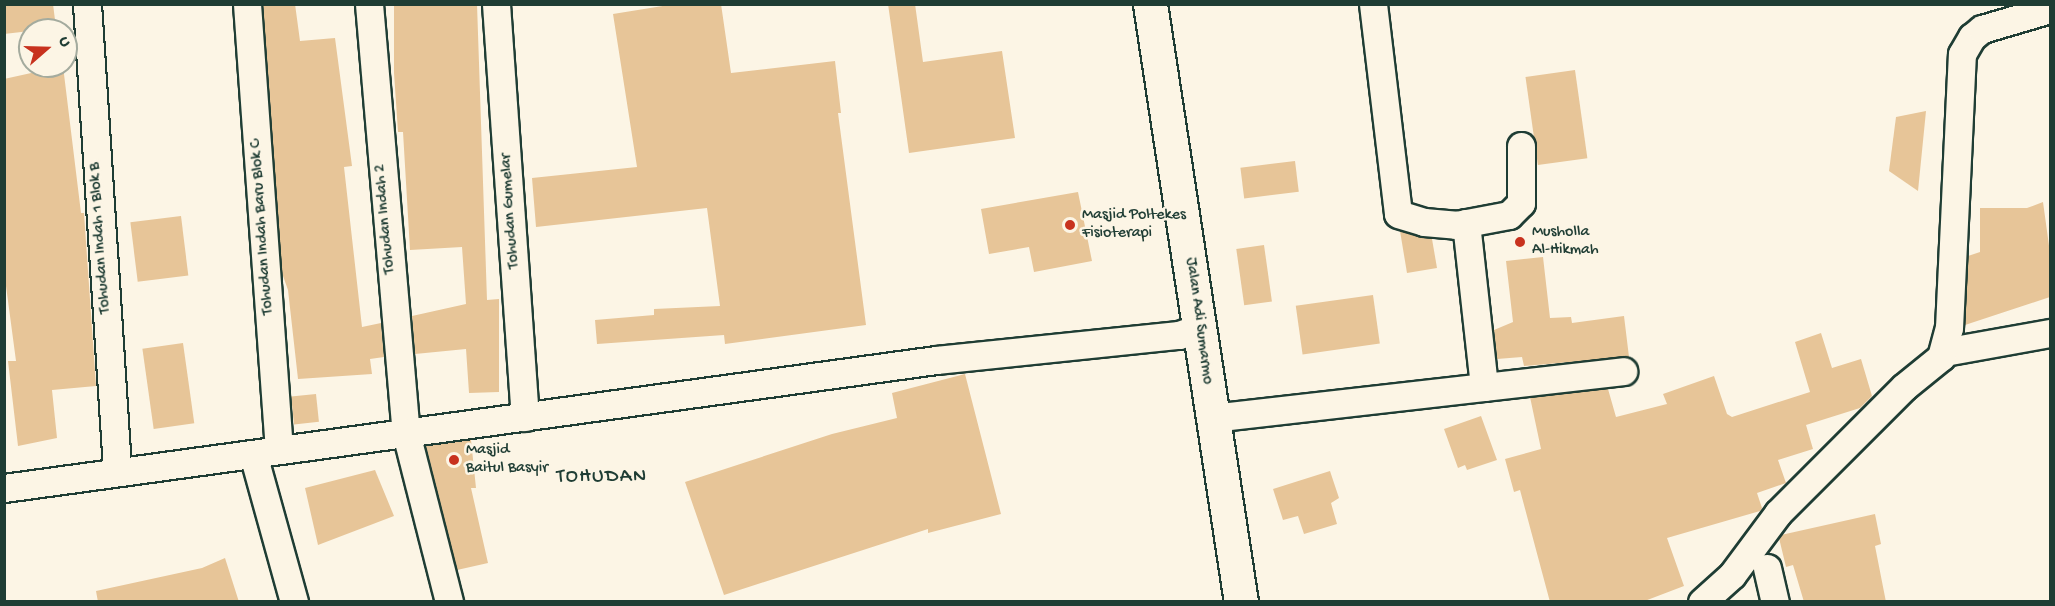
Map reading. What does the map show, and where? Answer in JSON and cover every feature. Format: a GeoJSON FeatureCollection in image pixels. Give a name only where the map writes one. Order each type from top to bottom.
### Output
{"type":"FeatureCollection","features":[{"type":"Feature","properties":{"kind":"main road","name":"Jalan Adi Sumarmo"},"geometry":{"type":"LineString","coordinates":[[1150,4],[1189,331],[1212,418],[1241,602]]}},
{"type":"Feature","properties":{"kind":"street","name":"Tohudan Indah 1 Blok B"},"geometry":{"type":"LineString","coordinates":[[87,4],[117,472]]}},
{"type":"Feature","properties":{"kind":"street","name":"Tohudan Indah Baru Blok C"},"geometry":{"type":"LineString","coordinates":[[247,4],[266,452],[294,602]]}},
{"type":"Feature","properties":{"kind":"street","name":"Tohudan Indah 2"},"geometry":{"type":"LineString","coordinates":[[369,4],[406,433],[448,602]]}},
{"type":"Feature","properties":{"kind":"street","name":"Tohudan Gumelar"},"geometry":{"type":"LineString","coordinates":[[496,4],[525,417]]}},
{"type":"Feature","properties":{"kind":"street"},"geometry":{"type":"LineString","coordinates":[[1373,4],[1398,214],[1424,222],[1466,224],[1498,219],[1516,211],[1523,185],[1521,146]]}},
{"type":"Feature","properties":{"kind":"street"},"geometry":{"type":"LineString","coordinates":[[1944,352],[1949,328],[1962,54],[1972,37],[1982,29],[2050,9]]}},
{"type":"Feature","properties":{"kind":"street"},"geometry":{"type":"LineString","coordinates":[[1466,224],[1484,387]]}},
{"type":"Feature","properties":{"kind":"street"},"geometry":{"type":"LineString","coordinates":[[5,482],[117,472],[936,360],[1149,338],[1189,331]]}},
{"type":"Feature","properties":{"kind":"street"},"geometry":{"type":"LineString","coordinates":[[1702,602],[1732,575],[1778,513],[1944,352],[2050,333]]}},
{"type":"Feature","properties":{"kind":"street"},"geometry":{"type":"LineString","coordinates":[[1212,418],[1623,372]]}},
{"type":"Feature","properties":{"kind":"street"},"geometry":{"type":"LineString","coordinates":[[1767,568],[1775,602]]}},
{"type":"Feature","properties":{"kind":"building"},"geometry":{"type":"Polygon","coordinates":[[[4,4],[53,4],[55,18],[18,18],[18,32],[4,34],[4,4]]]}},
{"type":"Feature","properties":{"kind":"building"},"geometry":{"type":"Polygon","coordinates":[[[263,4],[295,4],[300,41],[335,38],[352,166],[344,167],[362,327],[381,323],[384,357],[370,359],[372,374],[298,379],[288,290],[282,273],[263,4]]]}},
{"type":"Feature","properties":{"kind":"building"},"geometry":{"type":"Polygon","coordinates":[[[394,4],[477,4],[487,300],[499,299],[499,392],[469,393],[466,349],[415,354],[412,316],[466,304],[462,247],[410,250],[403,132],[398,132],[394,73],[394,4]]]}},
{"type":"Feature","properties":{"kind":"building"},"geometry":{"type":"Polygon","coordinates":[[[675,4],[721,4],[731,73],[835,61],[841,113],[838,113],[866,325],[725,344],[724,335],[597,344],[595,320],[654,315],[654,309],[720,306],[707,208],[536,227],[532,178],[637,167],[613,14],[675,4]]]}},
{"type":"Feature","properties":{"kind":"building"},"geometry":{"type":"Polygon","coordinates":[[[888,4],[915,4],[923,62],[1002,51],[1015,138],[909,153],[888,4]]]}},
{"type":"Feature","properties":{"kind":"building"},"geometry":{"type":"Polygon","coordinates":[[[1575,70],[1587,158],[1538,165],[1525,77],[1575,70]]]}},
{"type":"Feature","properties":{"kind":"building"},"geometry":{"type":"Polygon","coordinates":[[[18,76],[18,78],[64,78],[81,213],[84,213],[96,386],[52,390],[57,438],[18,446],[8,361],[16,361],[4,271],[4,79],[18,76]]]}},
{"type":"Feature","properties":{"kind":"building"},"geometry":{"type":"Polygon","coordinates":[[[1926,111],[1918,191],[1889,171],[1896,117],[1926,111]]]}},
{"type":"Feature","properties":{"kind":"building"},"geometry":{"type":"Polygon","coordinates":[[[1295,161],[1299,192],[1244,198],[1240,168],[1295,161]]]}},
{"type":"Feature","properties":{"kind":"building"},"geometry":{"type":"Polygon","coordinates":[[[1078,192],[1092,261],[1034,272],[1029,247],[989,254],[981,209],[1078,192]]]}},
{"type":"Feature","properties":{"kind":"building"},"geometry":{"type":"Polygon","coordinates":[[[2043,202],[2050,253],[2050,297],[1965,325],[1968,256],[1980,252],[1980,208],[2027,208],[2043,202]]]}},
{"type":"Feature","properties":{"kind":"building"},"geometry":{"type":"Polygon","coordinates":[[[181,216],[188,276],[138,282],[130,222],[181,216]]]}},
{"type":"Feature","properties":{"kind":"building"},"geometry":{"type":"Polygon","coordinates":[[[1400,231],[1432,239],[1437,268],[1407,273],[1400,231]]]}},
{"type":"Feature","properties":{"kind":"building"},"geometry":{"type":"Polygon","coordinates":[[[1264,245],[1272,301],[1244,305],[1236,249],[1264,245]]]}},
{"type":"Feature","properties":{"kind":"building"},"geometry":{"type":"Polygon","coordinates":[[[1543,257],[1550,318],[1571,317],[1572,323],[1624,316],[1629,357],[1524,366],[1522,357],[1497,359],[1494,330],[1513,322],[1506,261],[1543,257]]]}},
{"type":"Feature","properties":{"kind":"building"},"geometry":{"type":"Polygon","coordinates":[[[1373,295],[1380,344],[1303,354],[1296,306],[1373,295]]]}},
{"type":"Feature","properties":{"kind":"building"},"geometry":{"type":"Polygon","coordinates":[[[1821,333],[1832,368],[1861,359],[1872,396],[1860,408],[1806,425],[1813,449],[1778,460],[1786,483],[1757,493],[1762,508],[1760,511],[1667,538],[1684,586],[1642,602],[1550,602],[1520,490],[1514,492],[1505,459],[1541,449],[1530,397],[1608,389],[1616,417],[1667,404],[1663,394],[1714,376],[1727,414],[1732,417],[1810,392],[1795,342],[1821,333]]]}},
{"type":"Feature","properties":{"kind":"building"},"geometry":{"type":"Polygon","coordinates":[[[183,343],[194,423],[154,429],[142,349],[183,343]]]}},
{"type":"Feature","properties":{"kind":"building"},"geometry":{"type":"Polygon","coordinates":[[[965,374],[1001,514],[928,533],[928,529],[724,595],[685,482],[832,434],[897,418],[892,393],[965,374]]]}},
{"type":"Feature","properties":{"kind":"building"},"geometry":{"type":"Polygon","coordinates":[[[316,394],[319,422],[294,424],[291,397],[316,394]]]}},
{"type":"Feature","properties":{"kind":"building"},"geometry":{"type":"Polygon","coordinates":[[[1481,416],[1497,460],[1467,470],[1465,465],[1458,468],[1444,429],[1481,416]]]}},
{"type":"Feature","properties":{"kind":"building"},"geometry":{"type":"Polygon","coordinates":[[[471,440],[476,488],[471,488],[488,563],[457,570],[426,446],[471,440]]]}},
{"type":"Feature","properties":{"kind":"building"},"geometry":{"type":"Polygon","coordinates":[[[375,470],[394,516],[318,545],[305,488],[375,470]]]}},
{"type":"Feature","properties":{"kind":"building"},"geometry":{"type":"Polygon","coordinates":[[[1330,471],[1339,498],[1331,503],[1337,524],[1304,534],[1298,516],[1283,520],[1273,489],[1330,471]]]}},
{"type":"Feature","properties":{"kind":"building"},"geometry":{"type":"Polygon","coordinates":[[[1875,514],[1881,544],[1875,546],[1886,602],[1804,602],[1793,565],[1786,567],[1779,538],[1781,535],[1875,514]]]}},
{"type":"Feature","properties":{"kind":"building"},"geometry":{"type":"Polygon","coordinates":[[[225,558],[239,602],[98,602],[96,591],[202,568],[225,558]]]}},
{"type":"Feature","properties":{"kind":"place","name":"Masjid Poltekes Fisioterapi"},"geometry":{"type":"Point","coordinates":[1070,225]}},
{"type":"Feature","properties":{"kind":"place","name":"Musholla Al-Hikmah"},"geometry":{"type":"Point","coordinates":[1520,242]}},
{"type":"Feature","properties":{"kind":"place","name":"Masjid Baitul Basyir"},"geometry":{"type":"Point","coordinates":[454,460]}},
{"type":"Feature","properties":{"kind":"district","name":"TOHUDAN"},"geometry":{"type":"Point","coordinates":[602,477]}}]}
